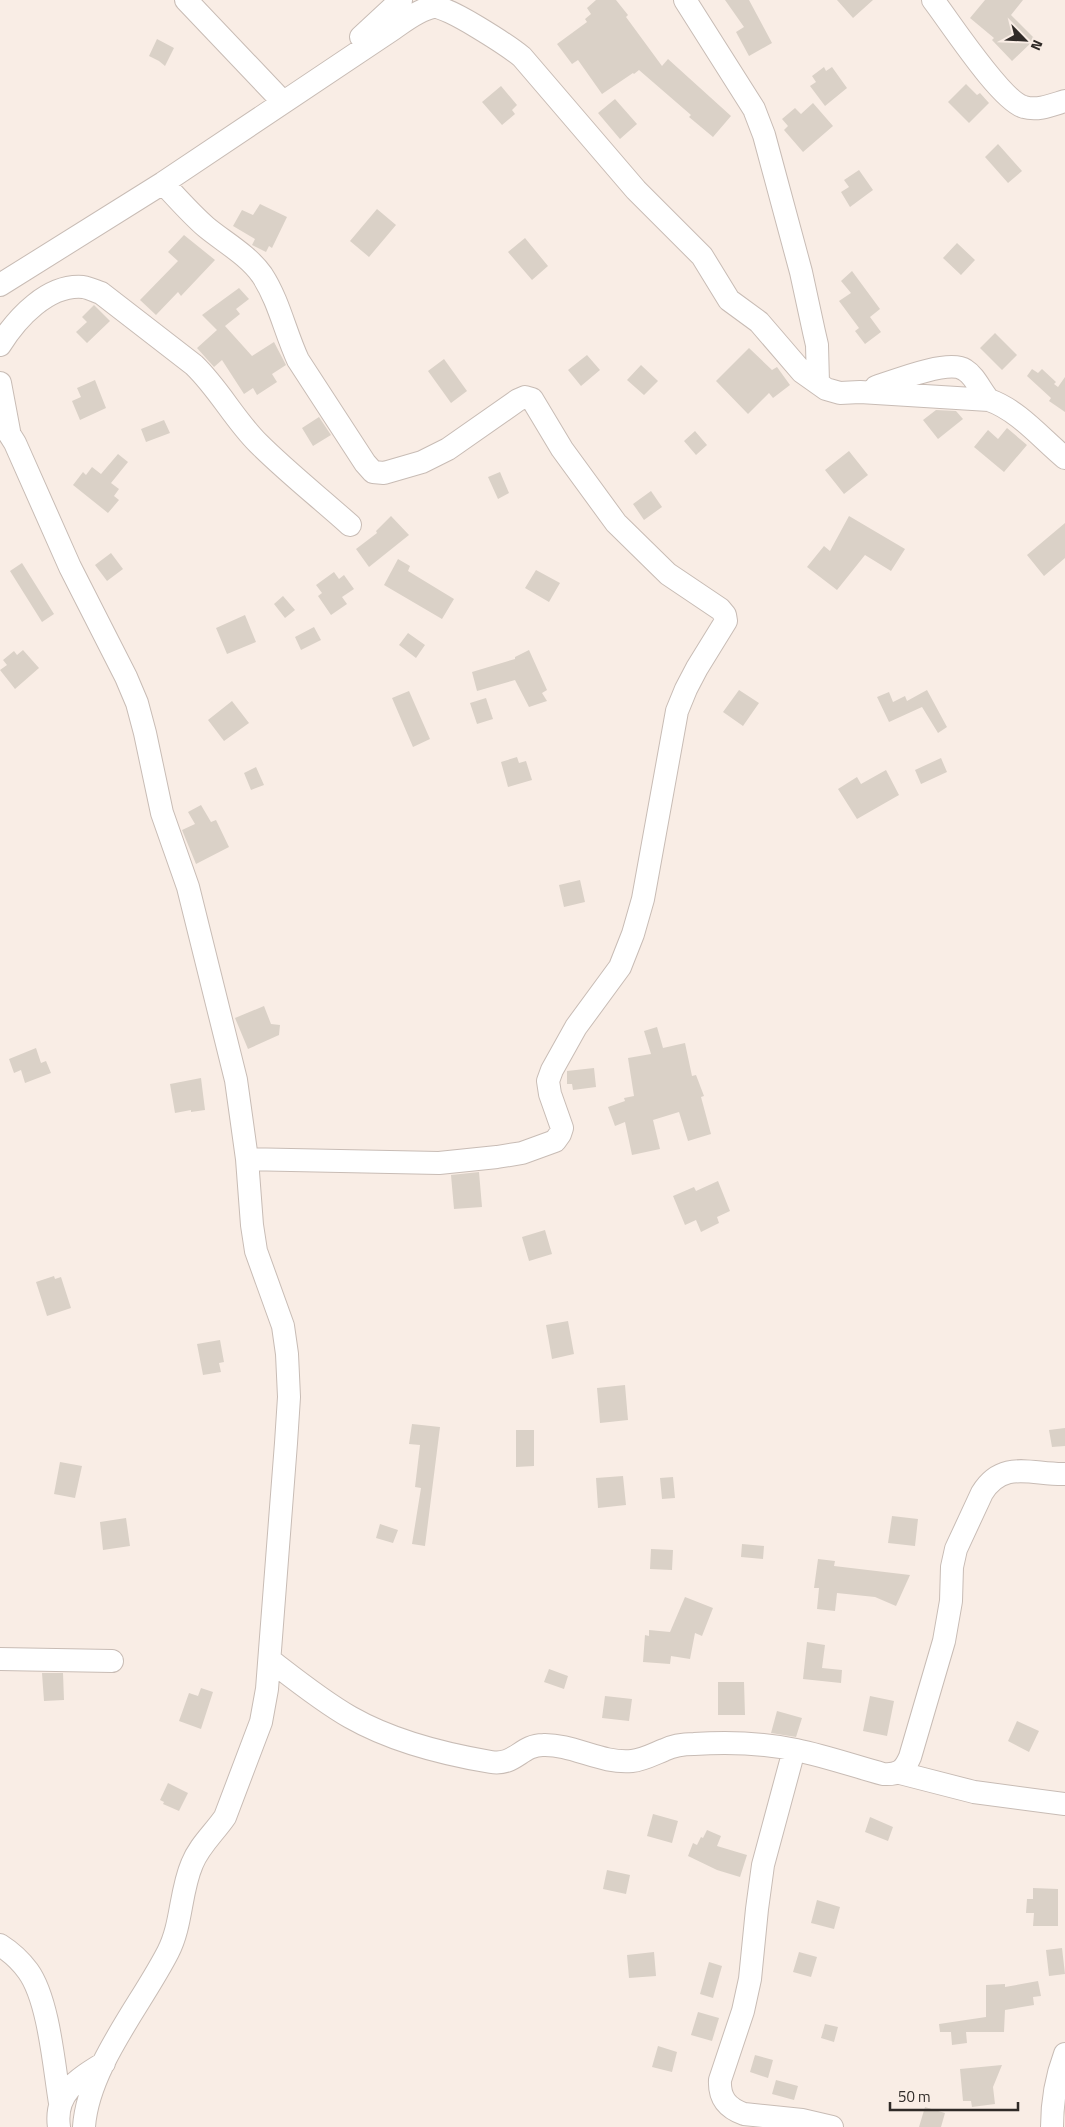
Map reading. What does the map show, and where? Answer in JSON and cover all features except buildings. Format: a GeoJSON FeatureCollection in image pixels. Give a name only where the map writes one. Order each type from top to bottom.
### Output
{"type":"FeatureCollection","features":[{"type":"Feature","properties":{"kind":"street"},"geometry":{"type":"LineString","coordinates":[[186,0],[283,102]]}},
{"type":"Feature","properties":{"kind":"street"},"geometry":{"type":"LineString","coordinates":[[333,68],[359,39],[401,0]]}},
{"type":"Feature","properties":{"kind":"street"},"geometry":{"type":"LineString","coordinates":[[685,0],[754,109],[764,135],[801,272],[817,345],[818,384]]}},
{"type":"Feature","properties":{"kind":"street"},"geometry":{"type":"LineString","coordinates":[[933,0],[996,83],[1014,102],[1024,108],[1040,109],[1065,101]]}},
{"type":"Feature","properties":{"kind":"street"},"geometry":{"type":"LineString","coordinates":[[1,283],[164,183],[333,68],[439,2],[445,8],[508,46],[522,58],[636,190],[702,256],[728,300],[759,322],[802,372],[818,384],[826,389],[840,393],[860,392],[989,400],[1000,404],[1013,413],[1065,458]]}},
{"type":"Feature","properties":{"kind":"street"},"geometry":{"type":"LineString","coordinates":[[164,183],[190,212],[248,260],[260,273],[270,289],[289,342],[298,360],[365,463],[373,472],[384,473],[422,462],[448,449],[518,400],[525,397],[532,399],[562,449],[616,523],[668,574],[720,609],[725,615],[726,621],[689,682],[677,711],[643,900],[634,934],[620,967],[576,1027],[552,1070],[548,1082],[550,1094],[562,1128],[555,1141],[522,1153],[449,1163],[247,1159]]}},
{"type":"Feature","properties":{"kind":"street"},"geometry":{"type":"LineString","coordinates":[[0,345],[31,309],[54,293],[73,287],[84,287],[101,293],[208,378],[239,422],[258,443],[350,525]]}},
{"type":"Feature","properties":{"kind":"street"},"geometry":{"type":"LineString","coordinates":[[860,392],[925,372],[952,367],[967,371],[989,400]]}},
{"type":"Feature","properties":{"kind":"street"},"geometry":{"type":"LineString","coordinates":[[0,383],[5,425],[70,567],[126,677],[137,703],[162,813],[188,887],[234,1071],[247,1159],[252,1225],[256,1250],[283,1326],[288,1354],[286,1443],[270,1660],[260,1722],[230,1805],[216,1830],[199,1848],[191,1865],[169,1951],[104,2063],[84,2116],[84,2127]]}},
{"type":"Feature","properties":{"kind":"street"},"geometry":{"type":"LineString","coordinates":[[900,1773],[910,1757],[944,1641],[951,1601],[952,1567],[956,1549],[982,1493],[999,1476],[1013,1470],[1065,1474]]}},
{"type":"Feature","properties":{"kind":"street"},"geometry":{"type":"LineString","coordinates":[[0,1659],[112,1661]]}},
{"type":"Feature","properties":{"kind":"street"},"geometry":{"type":"LineString","coordinates":[[270,1660],[320,1698],[352,1718],[429,1748],[491,1762],[502,1763],[513,1759],[531,1746],[543,1745],[584,1754],[631,1761],[667,1748],[693,1744],[750,1745],[794,1750],[883,1774],[900,1773],[974,1792],[1065,1804]]}},
{"type":"Feature","properties":{"kind":"street"},"geometry":{"type":"LineString","coordinates":[[794,1750],[763,1865],[748,1987],[743,2011],[720,2080],[720,2090],[725,2103],[735,2111],[744,2114],[802,2120],[832,2127]]}},
{"type":"Feature","properties":{"kind":"street"},"geometry":{"type":"LineString","coordinates":[[0,1944],[13,1953],[29,1972],[42,2000],[60,2103],[59,2127]]}},
{"type":"Feature","properties":{"kind":"street"},"geometry":{"type":"LineString","coordinates":[[1052,2127],[1052,2107],[1056,2078],[1065,2054]]}},
{"type":"Feature","properties":{"kind":"street"},"geometry":{"type":"LineString","coordinates":[[60,2103],[68,2089],[84,2075],[104,2063]]}}]}
